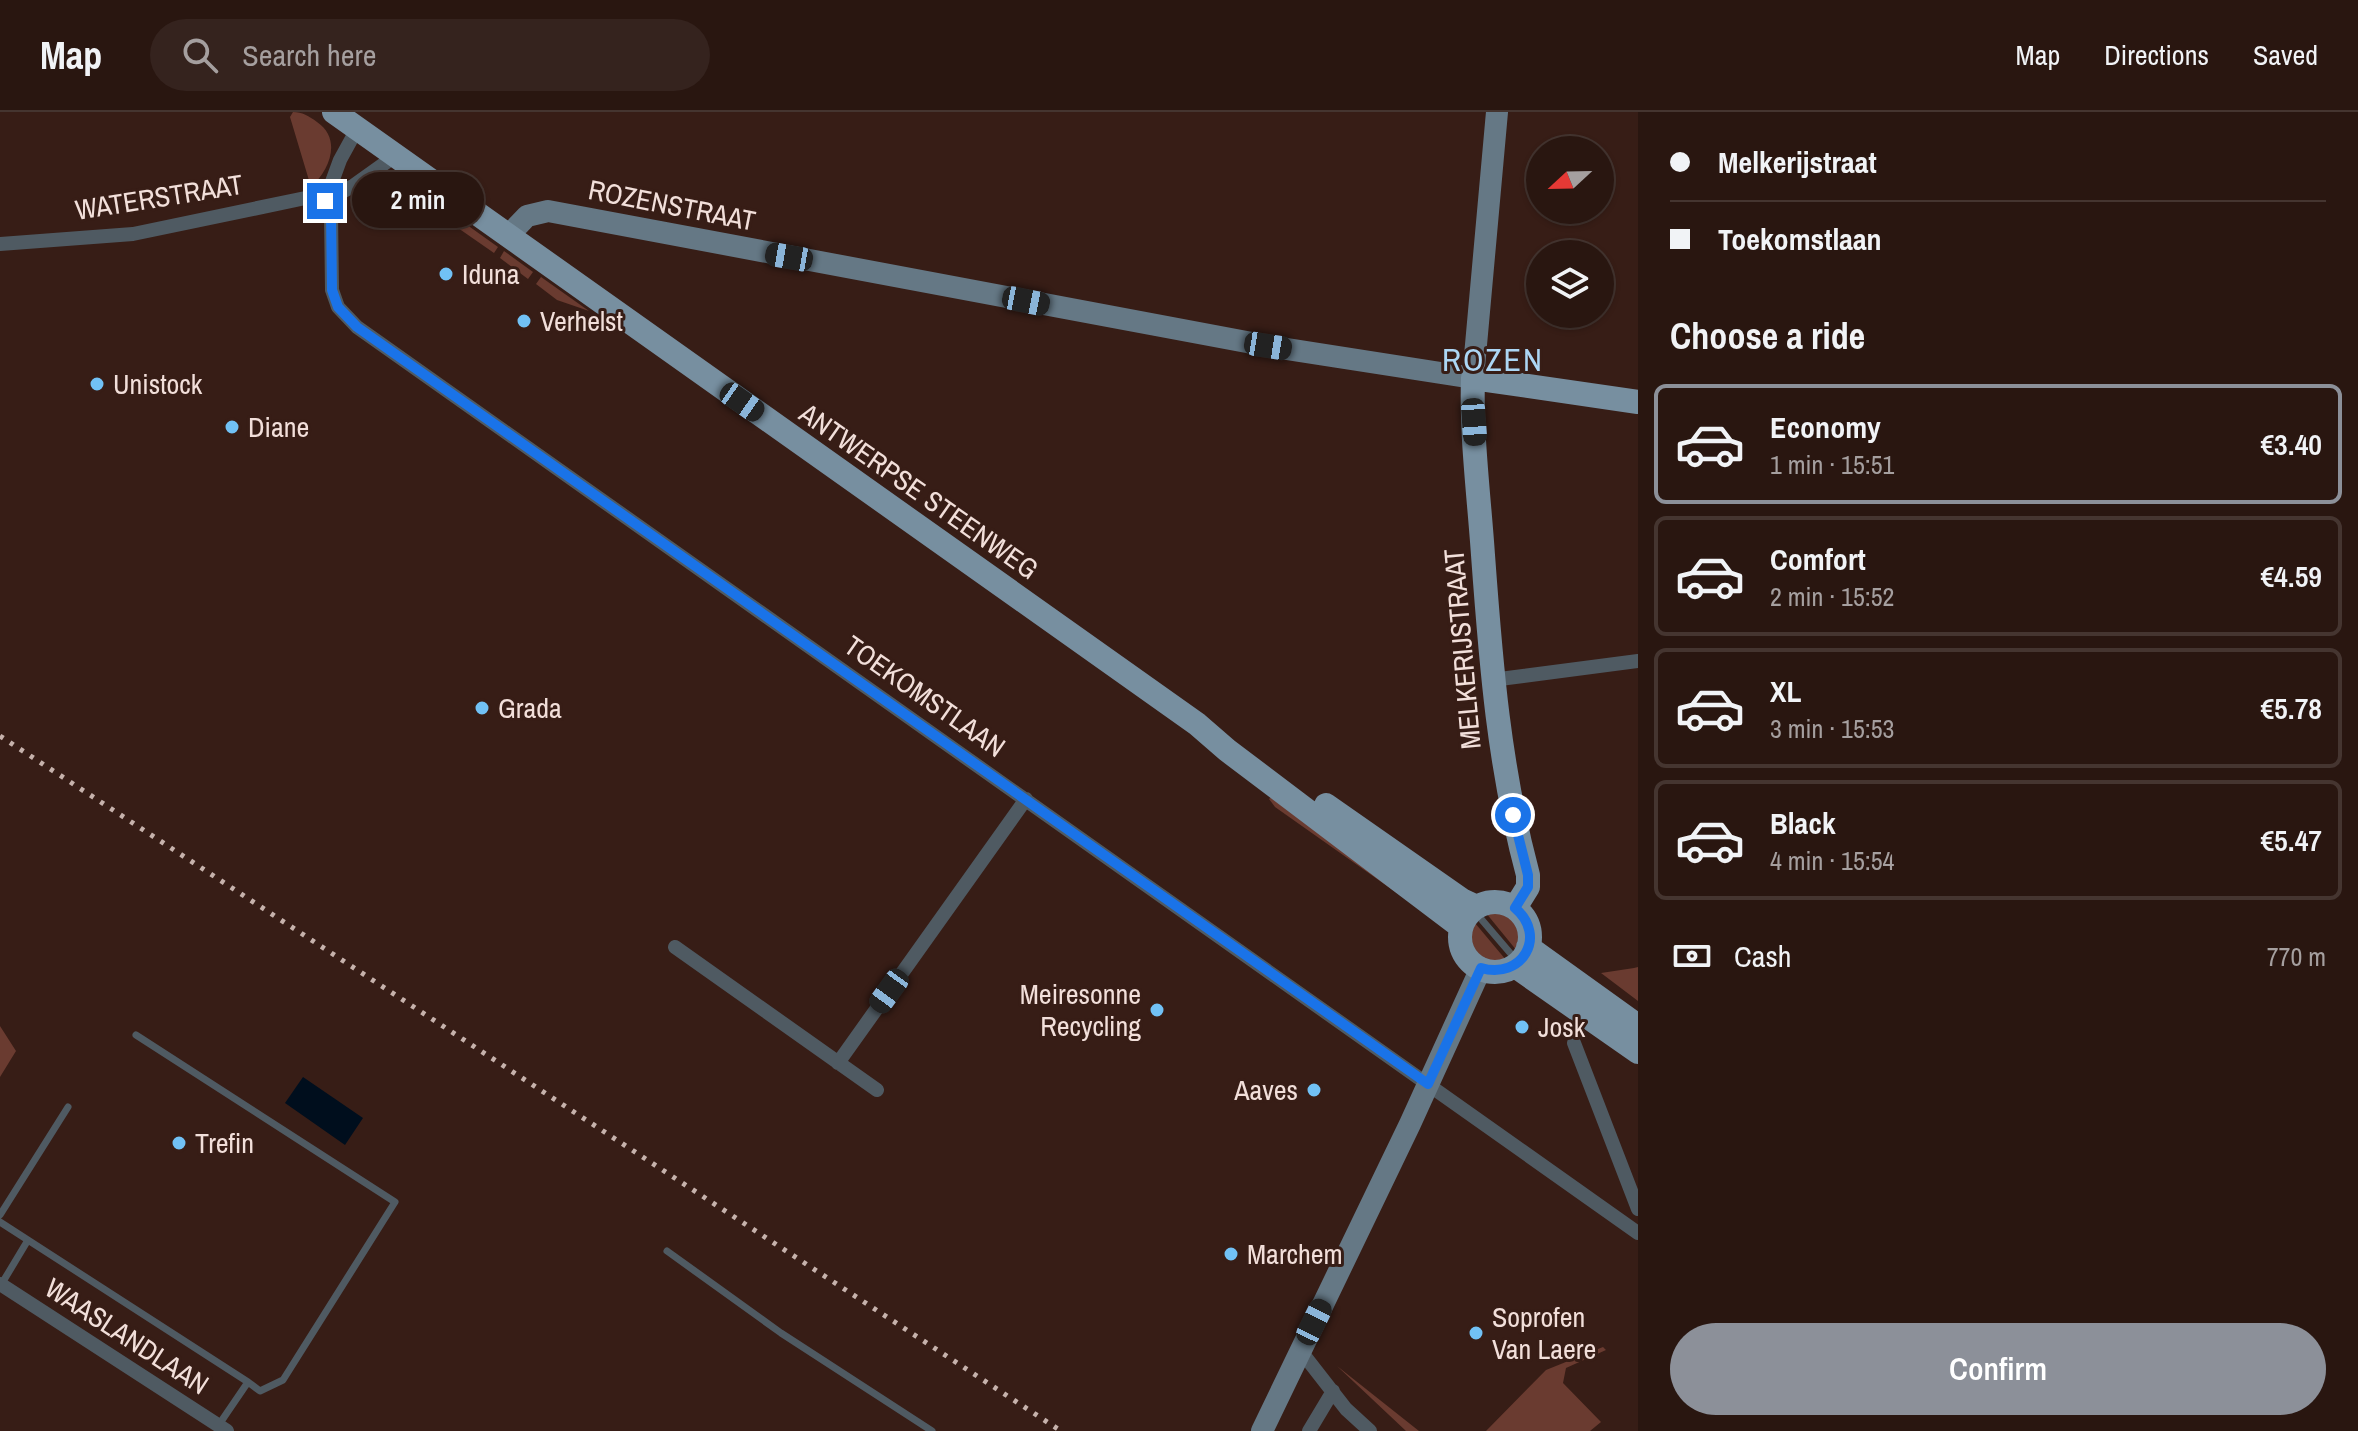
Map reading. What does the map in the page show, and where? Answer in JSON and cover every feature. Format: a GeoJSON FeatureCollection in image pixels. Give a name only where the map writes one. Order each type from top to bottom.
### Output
{"type":"FeatureCollection","features":[{"type":"Feature","properties":{"kind":"main road","name":"ANTWERPSE STEENWEG"},"geometry":{"type":"LineString","coordinates":[[334,112],[1197,724],[1230,739],[1462,900],[1470,915]]}},
{"type":"Feature","properties":{"kind":"main road","name":"ROZENSTRAAT"},"geometry":{"type":"LineString","coordinates":[[1473,378],[1638,402]]}},
{"type":"Feature","properties":{"kind":"main road","name":"MELKERIJSTRAAT"},"geometry":{"type":"LineString","coordinates":[[1473,378],[1492,680],[1508,798],[1528,875],[1528,887],[1515,908]]}},
{"type":"Feature","properties":{"kind":"main road"},"geometry":{"type":"LineString","coordinates":[[1499,902],[1515,908],[1528,924],[1521,959],[1497,972],[1481,968],[1466,955],[1461,940],[1470,915],[1499,902]]}},
{"type":"Feature","properties":{"kind":"main road"},"geometry":{"type":"LineString","coordinates":[[1521,959],[1638,1026]]}},
{"type":"Feature","properties":{"kind":"main road"},"geometry":{"type":"LineString","coordinates":[[1521,959],[1638,1052]]}},
{"type":"Feature","properties":{"kind":"street"},"geometry":{"type":"LineString","coordinates":[[1473,378],[1497,112]]}},
{"type":"Feature","properties":{"kind":"street","name":"TOEKOMSTLAAN"},"geometry":{"type":"LineString","coordinates":[[357,129],[340,160],[325,201],[331,212],[332,290],[338,307],[357,327],[1638,1233]]}},
{"type":"Feature","properties":{"kind":"street"},"geometry":{"type":"LineString","coordinates":[[325,201],[353,186],[395,156]]}},
{"type":"Feature","properties":{"kind":"street","name":"WATERSTRAAT"},"geometry":{"type":"LineString","coordinates":[[0,244],[133,234],[315,196],[325,201]]}},
{"type":"Feature","properties":{"kind":"street","name":"ROZENSTRAAT"},"geometry":{"type":"LineString","coordinates":[[508,236],[527,216],[548,211],[1268,346],[1473,378]]}},
{"type":"Feature","properties":{"kind":"street"},"geometry":{"type":"LineString","coordinates":[[1492,680],[1638,661]]}},
{"type":"Feature","properties":{"kind":"street"},"geometry":{"type":"LineString","coordinates":[[838,1063],[1026,799]]}},
{"type":"Feature","properties":{"kind":"street"},"geometry":{"type":"LineString","coordinates":[[675,947],[877,1090]]}},
{"type":"Feature","properties":{"kind":"street"},"geometry":{"type":"LineString","coordinates":[[1262,1431],[1481,968]]}},
{"type":"Feature","properties":{"kind":"street"},"geometry":{"type":"LineString","coordinates":[[1574,1043],[1638,1209]]}},
{"type":"Feature","properties":{"kind":"street","name":"WAASLANDLAAN"},"geometry":{"type":"LineString","coordinates":[[0,1284],[222,1428]]}},
{"type":"Feature","properties":{"kind":"street"},"geometry":{"type":"LineString","coordinates":[[1300,1350],[1346,1409],[1370,1431]]}},
{"type":"Feature","properties":{"kind":"street"},"geometry":{"type":"LineString","coordinates":[[1309,1431],[1333,1391]]}},
{"type":"Feature","properties":{"kind":"lane"},"geometry":{"type":"LineString","coordinates":[[1470,915],[1521,959]]}},
{"type":"Feature","properties":{"kind":"lane"},"geometry":{"type":"LineString","coordinates":[[0,1222],[260,1391],[283,1380],[395,1202],[136,1035]]}},
{"type":"Feature","properties":{"kind":"lane"},"geometry":{"type":"LineString","coordinates":[[0,1215],[68,1107]]}},
{"type":"Feature","properties":{"kind":"lane"},"geometry":{"type":"LineString","coordinates":[[0,1284],[28,1240]]}},
{"type":"Feature","properties":{"kind":"lane"},"geometry":{"type":"LineString","coordinates":[[667,1251],[781,1333],[932,1431]]}},
{"type":"Feature","properties":{"kind":"lane"},"geometry":{"type":"LineString","coordinates":[[222,1428],[248,1382]]}},
{"type":"Feature","properties":{"kind":"shaded area"},"geometry":{"type":"Polygon","coordinates":[[[293,112],[314,120],[329,137],[328,163],[311,187],[290,117],[293,112]]]}},
{"type":"Feature","properties":{"kind":"shaded area"},"geometry":{"type":"Polygon","coordinates":[[[417,191],[451,213],[447,220],[429,206],[417,191]]]}},
{"type":"Feature","properties":{"kind":"shaded area"},"geometry":{"type":"Polygon","coordinates":[[[463,222],[498,247],[494,253],[458,228],[463,222]]]}},
{"type":"Feature","properties":{"kind":"shaded area"},"geometry":{"type":"Polygon","coordinates":[[[504,251],[533,272],[528,279],[500,258],[504,251]]]}},
{"type":"Feature","properties":{"kind":"shaded area"},"geometry":{"type":"Polygon","coordinates":[[[541,277],[589,311],[557,300],[536,284],[541,277]]]}},
{"type":"Feature","properties":{"kind":"shaded area"},"geometry":{"type":"Polygon","coordinates":[[[1272,796],[1421,910],[1275,807],[1269,799],[1272,796]]]}},
{"type":"Feature","properties":{"kind":"shaded area"},"geometry":{"type":"Polygon","coordinates":[[[1493,911],[1509,915],[1518,923],[1520,935],[1517,951],[1486,913],[1493,911]]]}},
{"type":"Feature","properties":{"kind":"shaded area"},"geometry":{"type":"Polygon","coordinates":[[[1475,923],[1506,960],[1489,960],[1477,952],[1471,939],[1475,923]]]}},
{"type":"Feature","properties":{"kind":"shaded area"},"geometry":{"type":"Polygon","coordinates":[[[1638,967],[1638,1001],[1601,973],[1634,968],[1638,967]]]}},
{"type":"Feature","properties":{"kind":"shaded area"},"geometry":{"type":"Polygon","coordinates":[[[0,1026],[16,1051],[0,1077],[0,1026]]]}},
{"type":"Feature","properties":{"kind":"shaded area"},"geometry":{"type":"Polygon","coordinates":[[[1603,1347],[1606,1350],[1566,1368],[1563,1383],[1601,1422],[1590,1431],[1486,1431],[1546,1370],[1603,1347]]]}},
{"type":"Feature","properties":{"kind":"shaded area"},"geometry":{"type":"Polygon","coordinates":[[[1337,1366],[1419,1431],[1406,1431],[1337,1366]]]}},
{"type":"Feature","properties":{"kind":"water"},"geometry":{"type":"Polygon","coordinates":[[[303,1077],[363,1118],[345,1145],[285,1103],[303,1077]]]}},
{"type":"Feature","properties":{"kind":"railway"},"geometry":{"type":"LineString","coordinates":[[0,736],[1061,1431]]}},
{"type":"Feature","properties":{"kind":"place","name":"Iduna"},"geometry":{"type":"Point","coordinates":[446,274]}},
{"type":"Feature","properties":{"kind":"place","name":"Verhelst"},"geometry":{"type":"Point","coordinates":[524,321]}},
{"type":"Feature","properties":{"kind":"place","name":"Unistock"},"geometry":{"type":"Point","coordinates":[97,384]}},
{"type":"Feature","properties":{"kind":"place","name":"Diane"},"geometry":{"type":"Point","coordinates":[232,427]}},
{"type":"Feature","properties":{"kind":"place","name":"Grada"},"geometry":{"type":"Point","coordinates":[482,708]}},
{"type":"Feature","properties":{"kind":"place","name":"Meiresonne Recycling"},"geometry":{"type":"Point","coordinates":[1157,1010]}},
{"type":"Feature","properties":{"kind":"place","name":"Josk"},"geometry":{"type":"Point","coordinates":[1522,1027]}},
{"type":"Feature","properties":{"kind":"place","name":"Aaves"},"geometry":{"type":"Point","coordinates":[1314,1090]}},
{"type":"Feature","properties":{"kind":"place","name":"Trefin"},"geometry":{"type":"Point","coordinates":[179,1143]}},
{"type":"Feature","properties":{"kind":"place","name":"Marchem"},"geometry":{"type":"Point","coordinates":[1231,1254]}},
{"type":"Feature","properties":{"kind":"place","name":"Soprofen Van Laere"},"geometry":{"type":"Point","coordinates":[1476,1333]}},
{"type":"Feature","properties":{"kind":"district","name":"ROZEN"},"geometry":{"type":"Point","coordinates":[1493,360]}},
{"type":"Feature","properties":{"kind":"route"},"geometry":{"type":"LineString","coordinates":[[325,201],[331,212],[330,279],[334,299],[357,327],[1428,1084],[1481,968],[1497,972],[1510,969],[1522,960],[1530,943],[1528,924],[1515,908],[1528,887],[1528,875],[1513,815]]}}]}
